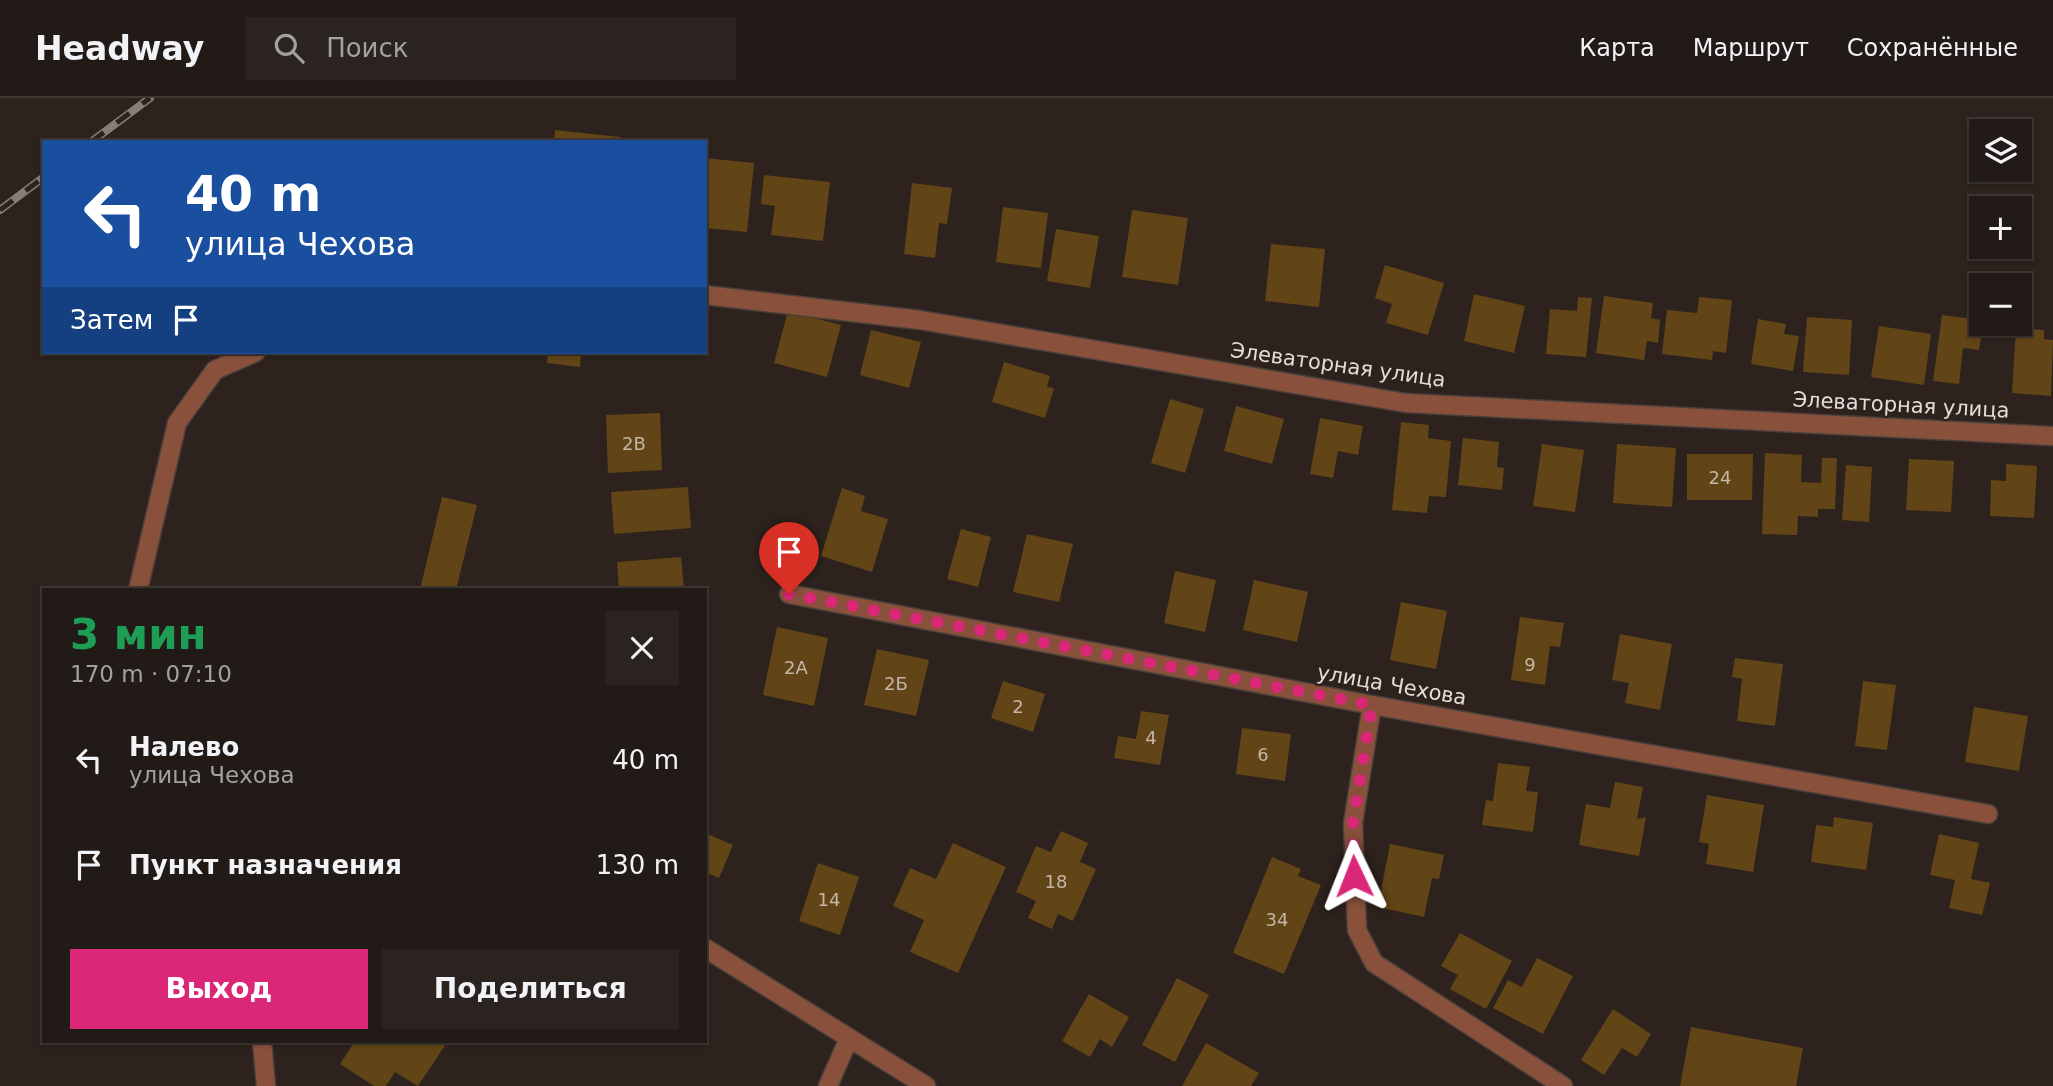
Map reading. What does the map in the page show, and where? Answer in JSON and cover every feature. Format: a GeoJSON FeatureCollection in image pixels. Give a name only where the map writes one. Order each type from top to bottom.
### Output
{"type":"FeatureCollection","features":[{"type":"Feature","properties":{"kind":"street","name":"Элеваторная улица"},"geometry":{"type":"LineString","coordinates":[[707,295],[920,320],[1406,403],[2053,436]]}},
{"type":"Feature","properties":{"kind":"street"},"geometry":{"type":"LineString","coordinates":[[138,588],[177,423],[215,370],[251,354]]}},
{"type":"Feature","properties":{"kind":"street","name":"улица Чехова"},"geometry":{"type":"LineString","coordinates":[[789,594],[1372,705],[1988,814]]}},
{"type":"Feature","properties":{"kind":"street"},"geometry":{"type":"LineString","coordinates":[[1372,705],[1353,823],[1356,930],[1374,962],[1563,1086]]}},
{"type":"Feature","properties":{"kind":"street"},"geometry":{"type":"LineString","coordinates":[[707,949],[926,1086]]}},
{"type":"Feature","properties":{"kind":"street"},"geometry":{"type":"LineString","coordinates":[[828,1086],[849,1038]]}},
{"type":"Feature","properties":{"kind":"street"},"geometry":{"type":"LineString","coordinates":[[262,1043],[266,1086]]}},
{"type":"Feature","properties":{"kind":"building"},"geometry":{"type":"Polygon","coordinates":[[[555,130],[620,137],[620,140],[554,140],[555,130]]]}},
{"type":"Feature","properties":{"kind":"building"},"geometry":{"type":"Polygon","coordinates":[[[707,158],[754,163],[747,232],[707,228],[707,158]]]}},
{"type":"Feature","properties":{"kind":"building"},"geometry":{"type":"Polygon","coordinates":[[[764,175],[830,182],[823,241],[771,235],[775,206],[761,204],[764,175]]]}},
{"type":"Feature","properties":{"kind":"building"},"geometry":{"type":"Polygon","coordinates":[[[912,183],[952,188],[947,224],[939,223],[935,258],[904,254],[912,183]]]}},
{"type":"Feature","properties":{"kind":"building"},"geometry":{"type":"Polygon","coordinates":[[[1003,207],[1048,213],[1041,268],[996,262],[1003,207]]]}},
{"type":"Feature","properties":{"kind":"building"},"geometry":{"type":"Polygon","coordinates":[[[1132,210],[1188,218],[1178,285],[1122,277],[1132,210]]]}},
{"type":"Feature","properties":{"kind":"building"},"geometry":{"type":"Polygon","coordinates":[[[1056,229],[1099,236],[1090,288],[1047,281],[1056,229]]]}},
{"type":"Feature","properties":{"kind":"building"},"geometry":{"type":"Polygon","coordinates":[[[1271,244],[1325,249],[1319,307],[1265,301],[1271,244]]]}},
{"type":"Feature","properties":{"kind":"building"},"geometry":{"type":"Polygon","coordinates":[[[1385,265],[1444,283],[1428,335],[1386,323],[1392,304],[1375,298],[1385,265]]]}},
{"type":"Feature","properties":{"kind":"building"},"geometry":{"type":"Polygon","coordinates":[[[1474,294],[1525,306],[1514,353],[1464,341],[1474,294]]]}},
{"type":"Feature","properties":{"kind":"building"},"geometry":{"type":"Polygon","coordinates":[[[1604,296],[1653,303],[1651,318],[1660,320],[1658,343],[1647,341],[1644,360],[1596,353],[1604,296]]]}},
{"type":"Feature","properties":{"kind":"building"},"geometry":{"type":"Polygon","coordinates":[[[1578,297],[1592,298],[1586,357],[1546,354],[1550,309],[1577,311],[1578,297]]]}},
{"type":"Feature","properties":{"kind":"building"},"geometry":{"type":"Polygon","coordinates":[[[1699,297],[1732,300],[1726,353],[1713,351],[1712,360],[1662,354],[1667,310],[1697,313],[1699,297]]]}},
{"type":"Feature","properties":{"kind":"building"},"geometry":{"type":"Polygon","coordinates":[[[788,311],[841,325],[827,377],[774,363],[788,311]]]}},
{"type":"Feature","properties":{"kind":"building"},"geometry":{"type":"Polygon","coordinates":[[[1942,315],[1969,318],[1969,336],[1981,336],[1979,350],[1963,348],[1959,384],[1933,381],[1942,315]]]}},
{"type":"Feature","properties":{"kind":"building"},"geometry":{"type":"Polygon","coordinates":[[[1807,317],[1852,320],[1849,375],[1803,372],[1807,317]]]}},
{"type":"Feature","properties":{"kind":"building"},"geometry":{"type":"Polygon","coordinates":[[[1758,319],[1786,324],[1784,334],[1799,336],[1793,371],[1751,364],[1758,319]]]}},
{"type":"Feature","properties":{"kind":"building"},"geometry":{"type":"Polygon","coordinates":[[[1879,326],[1931,334],[1924,385],[1871,377],[1879,326]]]}},
{"type":"Feature","properties":{"kind":"building"},"geometry":{"type":"Polygon","coordinates":[[[2032,329],[2044,330],[2044,339],[2053,340],[2051,396],[2012,393],[2016,336],[2032,336],[2032,329]]]}},
{"type":"Feature","properties":{"kind":"building"},"geometry":{"type":"Polygon","coordinates":[[[871,330],[921,342],[909,388],[860,375],[871,330]]]}},
{"type":"Feature","properties":{"kind":"building"},"geometry":{"type":"Polygon","coordinates":[[[548,354],[581,354],[580,367],[547,363],[548,354]]]}},
{"type":"Feature","properties":{"kind":"building"},"geometry":{"type":"Polygon","coordinates":[[[1004,362],[1050,376],[1047,387],[1054,388],[1045,418],[992,402],[1004,362]]]}},
{"type":"Feature","properties":{"kind":"building"},"geometry":{"type":"Polygon","coordinates":[[[1170,399],[1204,409],[1185,473],[1151,463],[1170,399]]]}},
{"type":"Feature","properties":{"kind":"building"},"geometry":{"type":"Polygon","coordinates":[[[1236,406],[1284,419],[1272,464],[1224,451],[1236,406]]]}},
{"type":"Feature","properties":{"kind":"building"},"geometry":{"type":"Polygon","coordinates":[[[660,413],[662,470],[608,473],[606,415],[660,413]]]}},
{"type":"Feature","properties":{"kind":"building"},"geometry":{"type":"Polygon","coordinates":[[[1320,418],[1363,426],[1358,455],[1338,451],[1333,478],[1310,474],[1320,418]]]}},
{"type":"Feature","properties":{"kind":"building"},"geometry":{"type":"Polygon","coordinates":[[[1401,422],[1429,425],[1428,438],[1451,441],[1446,497],[1429,496],[1427,513],[1392,510],[1401,422]]]}},
{"type":"Feature","properties":{"kind":"building"},"geometry":{"type":"Polygon","coordinates":[[[1463,438],[1499,442],[1497,467],[1504,468],[1502,490],[1458,485],[1463,438]]]}},
{"type":"Feature","properties":{"kind":"building"},"geometry":{"type":"Polygon","coordinates":[[[1542,444],[1584,450],[1575,512],[1533,506],[1542,444]]]}},
{"type":"Feature","properties":{"kind":"building"},"geometry":{"type":"Polygon","coordinates":[[[1617,444],[1676,448],[1672,507],[1613,503],[1617,444]]]}},
{"type":"Feature","properties":{"kind":"building"},"geometry":{"type":"Polygon","coordinates":[[[1765,453],[1802,455],[1801,482],[1821,483],[1822,458],[1837,458],[1835,509],[1818,509],[1818,517],[1798,516],[1797,535],[1762,534],[1765,453]]]}},
{"type":"Feature","properties":{"kind":"building"},"geometry":{"type":"Polygon","coordinates":[[[1687,454],[1753,454],[1752,500],[1687,500],[1687,454]]]}},
{"type":"Feature","properties":{"kind":"building"},"geometry":{"type":"Polygon","coordinates":[[[1909,459],[1954,461],[1951,512],[1906,510],[1909,459]]]}},
{"type":"Feature","properties":{"kind":"building"},"geometry":{"type":"Polygon","coordinates":[[[2006,464],[2037,466],[2034,518],[1990,516],[1991,480],[2006,481],[2006,464]]]}},
{"type":"Feature","properties":{"kind":"building"},"geometry":{"type":"Polygon","coordinates":[[[1846,465],[1872,467],[1869,522],[1842,520],[1846,465]]]}},
{"type":"Feature","properties":{"kind":"building"},"geometry":{"type":"Polygon","coordinates":[[[688,487],[691,528],[614,534],[611,492],[688,487]]]}},
{"type":"Feature","properties":{"kind":"building"},"geometry":{"type":"Polygon","coordinates":[[[842,488],[865,496],[861,511],[888,519],[872,572],[821,556],[842,488]]]}},
{"type":"Feature","properties":{"kind":"building"},"geometry":{"type":"Polygon","coordinates":[[[442,497],[477,505],[456,588],[420,588],[442,497]]]}},
{"type":"Feature","properties":{"kind":"building"},"geometry":{"type":"Polygon","coordinates":[[[961,529],[991,537],[978,587],[947,579],[961,529]]]}},
{"type":"Feature","properties":{"kind":"building"},"geometry":{"type":"Polygon","coordinates":[[[1027,534],[1073,544],[1059,602],[1013,592],[1027,534]]]}},
{"type":"Feature","properties":{"kind":"building"},"geometry":{"type":"Polygon","coordinates":[[[681,557],[684,588],[619,588],[617,562],[681,557]]]}},
{"type":"Feature","properties":{"kind":"building"},"geometry":{"type":"Polygon","coordinates":[[[1175,571],[1216,580],[1205,632],[1164,623],[1175,571]]]}},
{"type":"Feature","properties":{"kind":"building"},"geometry":{"type":"Polygon","coordinates":[[[1254,580],[1308,592],[1297,642],[1243,630],[1254,580]]]}},
{"type":"Feature","properties":{"kind":"building"},"geometry":{"type":"Polygon","coordinates":[[[1401,602],[1447,611],[1436,669],[1390,660],[1401,602]]]}},
{"type":"Feature","properties":{"kind":"building"},"geometry":{"type":"Polygon","coordinates":[[[1520,617],[1564,623],[1560,647],[1550,646],[1545,685],[1511,680],[1520,617]]]}},
{"type":"Feature","properties":{"kind":"building"},"geometry":{"type":"Polygon","coordinates":[[[777,627],[828,638],[814,706],[763,695],[777,627]]]}},
{"type":"Feature","properties":{"kind":"building"},"geometry":{"type":"Polygon","coordinates":[[[1620,634],[1672,644],[1660,710],[1625,703],[1629,683],[1612,680],[1620,634]]]}},
{"type":"Feature","properties":{"kind":"building"},"geometry":{"type":"Polygon","coordinates":[[[877,649],[929,660],[916,716],[864,705],[877,649]]]}},
{"type":"Feature","properties":{"kind":"building"},"geometry":{"type":"Polygon","coordinates":[[[1735,658],[1783,664],[1775,726],[1737,721],[1742,679],[1732,677],[1735,658]]]}},
{"type":"Feature","properties":{"kind":"building"},"geometry":{"type":"Polygon","coordinates":[[[1003,681],[1045,694],[1033,732],[991,718],[1003,681]]]}},
{"type":"Feature","properties":{"kind":"building"},"geometry":{"type":"Polygon","coordinates":[[[1863,681],[1896,685],[1887,750],[1855,746],[1863,681]]]}},
{"type":"Feature","properties":{"kind":"building"},"geometry":{"type":"Polygon","coordinates":[[[1974,707],[2028,716],[2019,771],[1965,762],[1974,707]]]}},
{"type":"Feature","properties":{"kind":"building"},"geometry":{"type":"Polygon","coordinates":[[[1141,711],[1169,715],[1160,765],[1114,758],[1118,736],[1136,739],[1141,711]]]}},
{"type":"Feature","properties":{"kind":"building"},"geometry":{"type":"Polygon","coordinates":[[[1242,728],[1291,734],[1285,781],[1236,774],[1242,728]]]}},
{"type":"Feature","properties":{"kind":"building"},"geometry":{"type":"Polygon","coordinates":[[[1498,763],[1530,767],[1526,791],[1538,792],[1533,832],[1482,825],[1486,800],[1493,801],[1498,763]]]}},
{"type":"Feature","properties":{"kind":"building"},"geometry":{"type":"Polygon","coordinates":[[[1615,782],[1643,787],[1637,819],[1646,817],[1639,856],[1579,845],[1586,804],[1610,808],[1615,782]]]}},
{"type":"Feature","properties":{"kind":"building"},"geometry":{"type":"Polygon","coordinates":[[[1707,795],[1764,805],[1753,872],[1706,864],[1709,844],[1699,842],[1707,795]]]}},
{"type":"Feature","properties":{"kind":"building"},"geometry":{"type":"Polygon","coordinates":[[[1834,817],[1873,823],[1866,870],[1811,862],[1816,825],[1833,827],[1834,817]]]}},
{"type":"Feature","properties":{"kind":"building"},"geometry":{"type":"Polygon","coordinates":[[[1061,831],[1088,843],[1080,862],[1096,869],[1073,921],[1058,914],[1052,929],[1028,918],[1036,901],[1016,892],[1036,846],[1051,852],[1061,831]]]}},
{"type":"Feature","properties":{"kind":"building"},"geometry":{"type":"Polygon","coordinates":[[[707,834],[733,845],[719,878],[707,873],[707,834]]]}},
{"type":"Feature","properties":{"kind":"building"},"geometry":{"type":"Polygon","coordinates":[[[1939,834],[1979,843],[1971,879],[1990,883],[1982,915],[1949,908],[1955,880],[1930,875],[1939,834]]]}},
{"type":"Feature","properties":{"kind":"building"},"geometry":{"type":"Polygon","coordinates":[[[953,843],[1006,867],[958,973],[910,952],[924,920],[893,906],[910,868],[936,879],[953,843]]]}},
{"type":"Feature","properties":{"kind":"building"},"geometry":{"type":"Polygon","coordinates":[[[1390,844],[1444,855],[1439,879],[1432,878],[1424,917],[1378,907],[1390,844]]]}},
{"type":"Feature","properties":{"kind":"building"},"geometry":{"type":"Polygon","coordinates":[[[1272,857],[1301,869],[1298,876],[1321,885],[1284,974],[1233,953],[1272,857]]]}},
{"type":"Feature","properties":{"kind":"building"},"geometry":{"type":"Polygon","coordinates":[[[818,863],[859,877],[840,935],[799,921],[818,863]]]}},
{"type":"Feature","properties":{"kind":"building"},"geometry":{"type":"Polygon","coordinates":[[[1460,933],[1512,961],[1486,1009],[1450,989],[1458,975],[1441,966],[1460,933]]]}},
{"type":"Feature","properties":{"kind":"building"},"geometry":{"type":"Polygon","coordinates":[[[1537,958],[1573,976],[1543,1034],[1493,1008],[1508,980],[1522,987],[1537,958]]]}},
{"type":"Feature","properties":{"kind":"building"},"geometry":{"type":"Polygon","coordinates":[[[1177,978],[1209,995],[1175,1062],[1142,1045],[1177,978]]]}},
{"type":"Feature","properties":{"kind":"building"},"geometry":{"type":"Polygon","coordinates":[[[1089,994],[1129,1017],[1112,1047],[1100,1039],[1090,1057],[1062,1041],[1089,994]]]}},
{"type":"Feature","properties":{"kind":"building"},"geometry":{"type":"Polygon","coordinates":[[[1613,1009],[1651,1034],[1637,1057],[1622,1048],[1604,1075],[1581,1060],[1613,1009]]]}},
{"type":"Feature","properties":{"kind":"building"},"geometry":{"type":"Polygon","coordinates":[[[1691,1027],[1803,1048],[1796,1086],[1680,1086],[1691,1027]]]}},
{"type":"Feature","properties":{"kind":"building"},"geometry":{"type":"Polygon","coordinates":[[[354,1043],[447,1043],[418,1086],[395,1072],[386,1086],[374,1086],[340,1064],[354,1043]]]}},
{"type":"Feature","properties":{"kind":"building"},"geometry":{"type":"Polygon","coordinates":[[[1206,1043],[1259,1073],[1251,1086],[1182,1086],[1206,1043]]]}},
{"type":"Feature","properties":{"kind":"railway"},"geometry":{"type":"LineString","coordinates":[[94,140],[150,98]]}},
{"type":"Feature","properties":{"kind":"railway"},"geometry":{"type":"LineString","coordinates":[[0,210],[42,178]]}},
{"type":"Feature","properties":{"kind":"route"},"geometry":{"type":"LineString","coordinates":[[789,594],[1372,705],[1353,823],[1354,876]]}}]}
